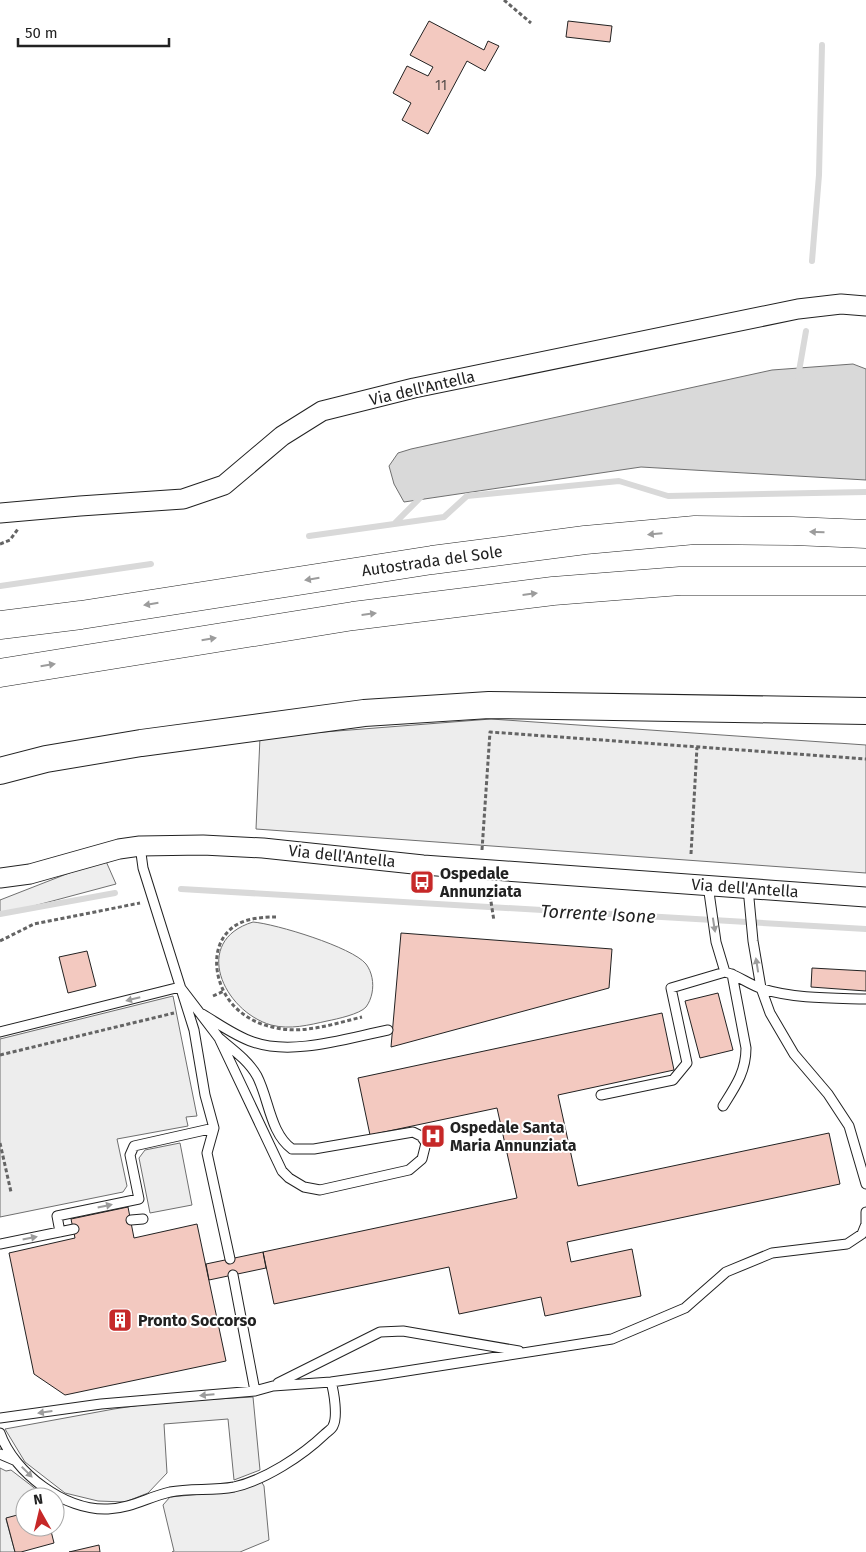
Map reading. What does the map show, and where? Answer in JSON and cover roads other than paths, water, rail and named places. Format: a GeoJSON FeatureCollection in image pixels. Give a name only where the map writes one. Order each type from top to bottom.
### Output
{"type":"FeatureCollection","features":[{"type":"Feature","properties":{"kind":"highway","name":"Autostrada del Sole"},"geometry":{"type":"LineString","coordinates":[[0,625],[82,615],[432,560],[585,540],[695,530],[866,534]]}},
{"type":"Feature","properties":{"kind":"highway"},"geometry":{"type":"LineString","coordinates":[[0,673],[353,616],[552,591],[680,581],[866,581]]}},
{"type":"Feature","properties":{"kind":"street","name":"Via dell'Antella"},"geometry":{"type":"LineString","coordinates":[[0,514],[184,499],[224,485],[282,436],[322,412],[414,388],[798,309],[841,304],[866,306]]}},
{"type":"Feature","properties":{"kind":"street"},"geometry":{"type":"LineString","coordinates":[[0,771],[46,759],[141,743],[364,713],[489,705],[866,711]]}},
{"type":"Feature","properties":{"kind":"street","name":"Via dell'Antella"},"geometry":{"type":"LineString","coordinates":[[0,878],[30,874],[59,867],[119,849],[140,846],[203,845],[263,848],[423,865],[866,897]]}},
{"type":"Feature","properties":{"kind":"lane"},"geometry":{"type":"LineString","coordinates":[[140,846],[143,868],[194,1030],[205,1095],[214,1128],[207,1153],[230,1259]]}},
{"type":"Feature","properties":{"kind":"lane"},"geometry":{"type":"LineString","coordinates":[[708,885],[716,942],[728,972],[746,1048],[746,1057],[740,1079],[723,1106]]}},
{"type":"Feature","properties":{"kind":"lane"},"geometry":{"type":"LineString","coordinates":[[748,888],[753,941],[761,988],[770,1013],[794,1054],[828,1094],[849,1126],[866,1184]]}},
{"type":"Feature","properties":{"kind":"lane"},"geometry":{"type":"LineString","coordinates":[[601,1095],[673,1080],[688,1063],[672,988],[728,972],[761,988],[788,996],[866,999]]}},
{"type":"Feature","properties":{"kind":"lane"},"geometry":{"type":"LineString","coordinates":[[180,987],[219,1038],[246,1061],[256,1076],[279,1136],[292,1149],[314,1149],[413,1132],[421,1136],[426,1143],[422,1160],[409,1170],[320,1190],[304,1187],[289,1178],[282,1171],[219,1038]]}},
{"type":"Feature","properties":{"kind":"lane"},"geometry":{"type":"LineString","coordinates":[[0,1032],[180,987]]}},
{"type":"Feature","properties":{"kind":"lane"},"geometry":{"type":"LineString","coordinates":[[198,1011],[253,1042],[276,1047],[293,1048],[388,1030]]}},
{"type":"Feature","properties":{"kind":"lane"},"geometry":{"type":"LineString","coordinates":[[60,1232],[57,1216],[139,1199],[130,1156],[134,1146],[214,1128]]}},
{"type":"Feature","properties":{"kind":"lane"},"geometry":{"type":"LineString","coordinates":[[273,1386],[331,1382],[612,1339],[685,1308],[726,1272],[772,1254],[847,1244],[864,1236],[866,1212]]}},
{"type":"Feature","properties":{"kind":"lane"},"geometry":{"type":"LineString","coordinates":[[131,1220],[142,1219]]}},
{"type":"Feature","properties":{"kind":"lane"},"geometry":{"type":"LineString","coordinates":[[0,1244],[74,1230]]}},
{"type":"Feature","properties":{"kind":"lane"},"geometry":{"type":"LineString","coordinates":[[233,1274],[255,1391]]}},
{"type":"Feature","properties":{"kind":"lane"},"geometry":{"type":"LineString","coordinates":[[0,1418],[100,1404],[255,1391],[273,1386],[380,1332],[403,1331],[526,1352]]}},
{"type":"Feature","properties":{"kind":"lane"},"geometry":{"type":"LineString","coordinates":[[0,1433],[14,1460],[36,1481],[70,1503],[86,1508],[116,1508],[133,1505],[169,1492],[234,1487],[264,1476],[288,1463],[311,1448],[334,1426],[335,1410],[331,1382]]}},
{"type":"Feature","properties":{"kind":"lane"},"geometry":{"type":"LineString","coordinates":[[0,1454],[14,1460]]}},
{"type":"Feature","properties":{"kind":"waterway"},"geometry":{"type":"LineString","coordinates":[[812,261],[819,175],[822,45]]}},
{"type":"Feature","properties":{"kind":"waterway"},"geometry":{"type":"LineString","coordinates":[[798,377],[806,331]]}},
{"type":"Feature","properties":{"kind":"waterway"},"geometry":{"type":"LineString","coordinates":[[309,536],[444,517],[467,496],[619,481],[668,496],[866,492]]}},
{"type":"Feature","properties":{"kind":"waterway"},"geometry":{"type":"LineString","coordinates":[[394,524],[423,495]]}},
{"type":"Feature","properties":{"kind":"waterway"},"geometry":{"type":"LineString","coordinates":[[0,586],[151,564]]}},
{"type":"Feature","properties":{"kind":"waterway","name":"Torrente Isone"},"geometry":{"type":"LineString","coordinates":[[181,889],[866,929]]}},
{"type":"Feature","properties":{"kind":"waterway","name":"Torrente Isone"},"geometry":{"type":"LineString","coordinates":[[0,914],[115,893]]}},
{"type":"Feature","properties":{"kind":"place","name":"Ospedale Annunziata"},"geometry":{"type":"Point","coordinates":[422,882]}},
{"type":"Feature","properties":{"kind":"place","name":"Ospedale Santa Maria Annunziata"},"geometry":{"type":"Point","coordinates":[433,1136]}},
{"type":"Feature","properties":{"kind":"place","name":"Pronto Soccorso"},"geometry":{"type":"Point","coordinates":[120,1320]}}]}
